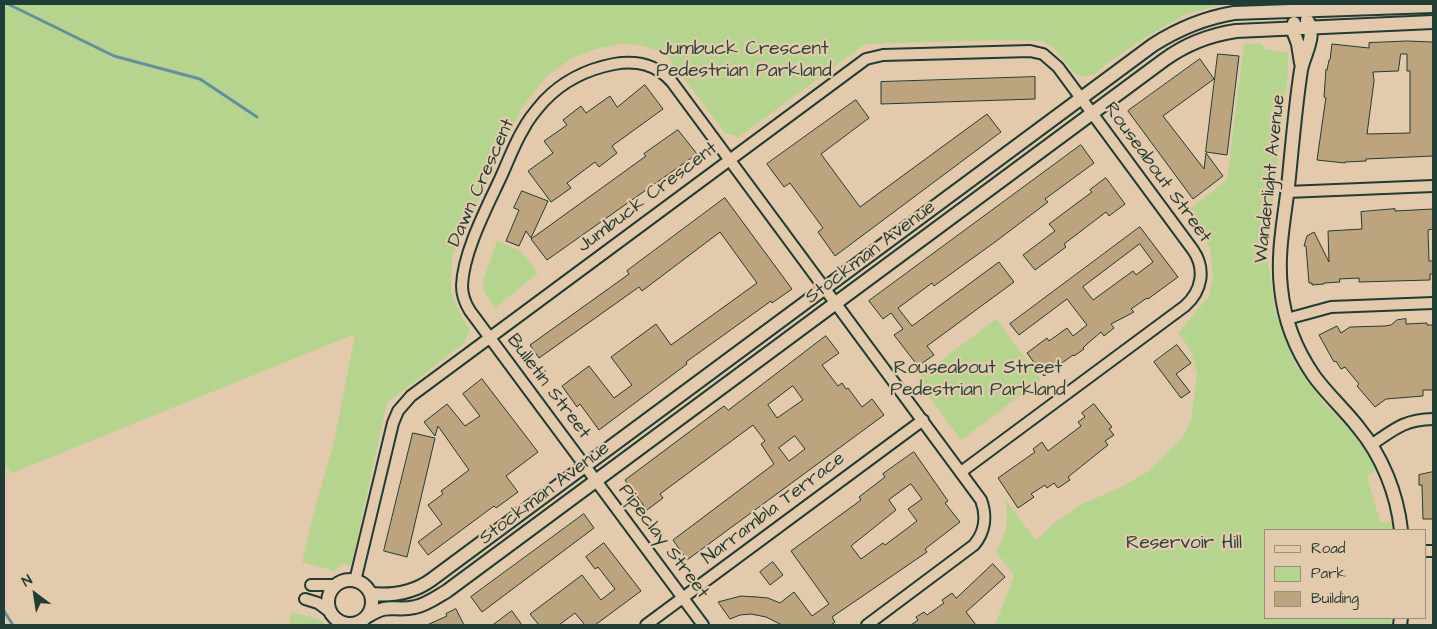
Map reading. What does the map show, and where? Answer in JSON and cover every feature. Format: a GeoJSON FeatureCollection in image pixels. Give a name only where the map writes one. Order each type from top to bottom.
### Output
{"type":"FeatureCollection","features":[{"type":"Feature","properties":{"kind":"street","name":"Stockman Avenue"},"geometry":{"type":"LineString","coordinates":[[368,616],[379,609],[415,607],[437,598],[836,303],[1086,106],[1153,46],[1178,30],[1191,24],[1234,13],[1433,6]]}},
{"type":"Feature","properties":{"kind":"street"},"geometry":{"type":"LineString","coordinates":[[1301,10],[1312,27]]}},
{"type":"Feature","properties":{"kind":"street"},"geometry":{"type":"LineString","coordinates":[[1292,28],[1301,10]]}},
{"type":"Feature","properties":{"kind":"street","name":"Stockman Avenue"},"geometry":{"type":"LineString","coordinates":[[371,594],[398,594],[424,586],[825,288],[1086,106],[1198,41],[1236,31],[1433,22]]}},
{"type":"Feature","properties":{"kind":"street","name":"Wanderlight Avenue"},"geometry":{"type":"LineString","coordinates":[[1312,27],[1302,68],[1281,242],[1280,273],[1283,304],[1298,348],[1312,374],[1358,426],[1371,444],[1390,482],[1401,529]]}},
{"type":"Feature","properties":{"kind":"street","name":"Wanderlight Avenue"},"geometry":{"type":"LineString","coordinates":[[1292,28],[1298,44],[1302,68]]}},
{"type":"Feature","properties":{"kind":"street","name":"Jumbuck Crescent"},"geometry":{"type":"LineString","coordinates":[[355,581],[393,423],[398,411],[411,396],[860,63],[877,55],[1030,51],[1043,54],[1053,62],[1086,106]]}},
{"type":"Feature","properties":{"kind":"street","name":"Dawn Crescent"},"geometry":{"type":"LineString","coordinates":[[490,338],[463,298],[462,285],[477,229],[524,127],[542,104],[564,84],[585,73],[607,65],[639,63],[661,71],[672,82],[923,420],[977,494],[983,506],[984,527],[978,540],[969,550],[868,625]]}},
{"type":"Feature","properties":{"kind":"street","name":"Rouseabout Street"},"geometry":{"type":"LineString","coordinates":[[961,472],[1179,310],[1194,297],[1199,286],[1200,267],[1196,255],[1086,106]]}},
{"type":"Feature","properties":{"kind":"street"},"geometry":{"type":"LineString","coordinates":[[1287,192],[1433,186]]}},
{"type":"Feature","properties":{"kind":"street"},"geometry":{"type":"LineString","coordinates":[[1287,319],[1331,307],[1433,303]]}},
{"type":"Feature","properties":{"kind":"street","name":"Bulletin Street"},"geometry":{"type":"LineString","coordinates":[[490,338],[596,481]]}},
{"type":"Feature","properties":{"kind":"street"},"geometry":{"type":"LineString","coordinates":[[1371,444],[1405,423],[1415,420],[1433,419]]}},
{"type":"Feature","properties":{"kind":"street","name":"Narrambla Terrace"},"geometry":{"type":"LineString","coordinates":[[646,625],[923,420]]}},
{"type":"Feature","properties":{"kind":"street","name":"Pipeclay Street"},"geometry":{"type":"LineString","coordinates":[[596,481],[703,625]]}},
{"type":"Feature","properties":{"kind":"street"},"geometry":{"type":"LineString","coordinates":[[306,598],[318,603],[330,612],[334,618],[345,625],[358,624],[368,616],[372,609],[371,594],[364,584],[346,580],[336,585],[329,593],[330,612]]}},
{"type":"Feature","properties":{"kind":"street"},"geometry":{"type":"LineString","coordinates":[[311,585],[336,585]]}},
{"type":"Feature","properties":{"kind":"green space","name":"Jumbuck Crescent Pedestrian Parkland"},"geometry":{"type":"Polygon","coordinates":[[[4,4],[1226,4],[1186,14],[1143,39],[1095,74],[1082,77],[1075,74],[1053,47],[1041,41],[1010,40],[865,44],[739,137],[725,133],[664,52],[625,43],[596,49],[574,57],[548,75],[521,109],[452,257],[451,291],[461,316],[470,330],[464,343],[387,403],[351,566],[344,563],[334,571],[302,562],[334,443],[355,334],[12,473],[4,466],[4,4]]]}},
{"type":"Feature","properties":{"kind":"green space","name":"Reservoir Hill"},"geometry":{"type":"Polygon","coordinates":[[[1260,43],[1265,49],[1288,53],[1288,73],[1267,253],[1275,311],[1295,363],[1324,403],[1353,433],[1378,469],[1367,476],[1380,522],[1393,522],[1393,529],[1264,529],[1264,619],[1391,619],[1391,625],[995,625],[1014,576],[996,552],[1003,538],[1006,526],[1005,499],[1036,541],[1053,524],[1080,505],[1121,487],[1149,471],[1183,437],[1191,420],[1197,374],[1191,351],[1178,333],[1209,296],[1213,277],[1210,250],[1202,232],[1188,210],[1227,180],[1244,44],[1260,43]]]}},
{"type":"Feature","properties":{"kind":"green space"},"geometry":{"type":"Polygon","coordinates":[[[497,241],[521,251],[538,273],[495,308],[484,292],[483,281],[497,241]]]}},
{"type":"Feature","properties":{"kind":"green space","name":"Rouseabout Street Pedestrian Parkland"},"geometry":{"type":"Polygon","coordinates":[[[996,319],[1041,380],[961,440],[916,379],[996,319]]]}},
{"type":"Feature","properties":{"kind":"green space"},"geometry":{"type":"Polygon","coordinates":[[[292,612],[321,620],[326,625],[289,625],[292,612]]]}},
{"type":"Feature","properties":{"kind":"building"},"geometry":{"type":"Polygon","coordinates":[[[1433,42],[1433,156],[1366,159],[1366,161],[1345,163],[1317,160],[1326,98],[1324,97],[1326,69],[1330,60],[1332,44],[1369,48],[1369,43],[1433,42]],[[1401,54],[1398,71],[1373,72],[1374,81],[1367,134],[1410,133],[1410,71],[1407,71],[1407,54],[1401,54]]]}},
{"type":"Feature","properties":{"kind":"building"},"geometry":{"type":"Polygon","coordinates":[[[1218,54],[1239,56],[1227,155],[1206,152],[1218,54]]]}},
{"type":"Feature","properties":{"kind":"building"},"geometry":{"type":"Polygon","coordinates":[[[1200,59],[1214,79],[1163,116],[1204,169],[1206,153],[1223,176],[1193,199],[1128,111],[1200,59]]]}},
{"type":"Feature","properties":{"kind":"building"},"geometry":{"type":"Polygon","coordinates":[[[1035,77],[1035,99],[881,104],[881,82],[1035,77]]]}},
{"type":"Feature","properties":{"kind":"building"},"geometry":{"type":"Polygon","coordinates":[[[645,85],[663,109],[612,146],[617,153],[599,167],[595,162],[567,183],[571,188],[551,202],[528,171],[553,153],[544,141],[567,125],[563,120],[581,106],[586,113],[610,96],[617,107],[645,85]]]}},
{"type":"Feature","properties":{"kind":"building"},"geometry":{"type":"Polygon","coordinates":[[[856,100],[869,118],[821,154],[860,207],[987,114],[1001,132],[835,256],[818,232],[823,228],[790,183],[784,187],[767,164],[856,100]]]}},
{"type":"Feature","properties":{"kind":"building"},"geometry":{"type":"Polygon","coordinates":[[[678,130],[697,154],[547,260],[531,239],[646,156],[644,154],[678,130]]]}},
{"type":"Feature","properties":{"kind":"building"},"geometry":{"type":"Polygon","coordinates":[[[1081,145],[1094,163],[1045,199],[1048,202],[995,242],[934,286],[932,283],[898,308],[912,326],[999,262],[1014,282],[927,346],[934,355],[918,366],[894,335],[903,329],[891,313],[883,319],[869,301],[1081,145]]]}},
{"type":"Feature","properties":{"kind":"building"},"geometry":{"type":"Polygon","coordinates":[[[1106,178],[1125,204],[1109,216],[1106,212],[1064,244],[1066,247],[1035,270],[1023,255],[1055,231],[1049,224],[1092,192],[1090,190],[1106,178]]]}},
{"type":"Feature","properties":{"kind":"building"},"geometry":{"type":"Polygon","coordinates":[[[522,191],[548,201],[531,238],[526,231],[519,246],[506,241],[519,210],[514,208],[522,191]]]}},
{"type":"Feature","properties":{"kind":"building"},"geometry":{"type":"Polygon","coordinates":[[[725,198],[792,289],[772,303],[771,301],[686,362],[687,364],[599,430],[580,404],[577,407],[562,386],[589,366],[614,398],[632,385],[611,357],[656,324],[671,345],[757,283],[720,232],[642,291],[639,287],[539,358],[530,345],[629,274],[627,271],[725,198]]]}},
{"type":"Feature","properties":{"kind":"building"},"geometry":{"type":"Polygon","coordinates":[[[1395,209],[1395,211],[1433,209],[1433,229],[1428,230],[1429,261],[1433,261],[1433,274],[1430,274],[1430,280],[1359,282],[1359,278],[1339,279],[1340,282],[1324,284],[1312,285],[1312,283],[1309,283],[1306,246],[1304,246],[1307,236],[1314,232],[1329,262],[1328,231],[1362,229],[1361,212],[1395,209]]]}},
{"type":"Feature","properties":{"kind":"building"},"geometry":{"type":"Polygon","coordinates":[[[1140,227],[1178,277],[1131,309],[1134,312],[1111,324],[1114,328],[1104,336],[1101,332],[1084,349],[1044,376],[1027,353],[1047,338],[1049,341],[1067,328],[1073,336],[1087,325],[1067,299],[1019,335],[1010,324],[1140,227]],[[1140,244],[1083,287],[1093,300],[1133,271],[1136,275],[1153,262],[1140,244]]]}},
{"type":"Feature","properties":{"kind":"building"},"geometry":{"type":"Polygon","coordinates":[[[1406,319],[1406,324],[1427,323],[1427,325],[1433,325],[1433,390],[1423,390],[1423,396],[1386,399],[1375,407],[1357,386],[1359,384],[1345,367],[1341,369],[1336,361],[1334,362],[1319,335],[1337,326],[1341,333],[1350,327],[1385,326],[1391,325],[1397,320],[1406,319]]]}},
{"type":"Feature","properties":{"kind":"building"},"geometry":{"type":"Polygon","coordinates":[[[826,336],[839,353],[822,365],[838,386],[842,383],[846,389],[848,388],[862,407],[872,399],[884,415],[687,560],[673,540],[774,464],[761,444],[765,441],[753,425],[660,494],[663,498],[647,510],[625,480],[724,406],[728,410],[826,336]],[[793,386],[768,405],[777,418],[803,400],[793,386]],[[795,436],[779,448],[789,461],[805,449],[795,436]]]}},
{"type":"Feature","properties":{"kind":"building"},"geometry":{"type":"Polygon","coordinates":[[[1177,345],[1191,363],[1176,374],[1190,392],[1181,398],[1154,362],[1177,345]]]}},
{"type":"Feature","properties":{"kind":"building"},"geometry":{"type":"Polygon","coordinates":[[[482,379],[538,452],[506,476],[518,492],[496,508],[494,506],[428,555],[418,542],[442,524],[428,505],[443,494],[441,491],[469,470],[438,426],[435,436],[424,422],[447,404],[465,426],[480,416],[463,394],[482,379]]]}},
{"type":"Feature","properties":{"kind":"building"},"geometry":{"type":"Polygon","coordinates":[[[1094,404],[1112,427],[1109,429],[1114,435],[1105,441],[1108,445],[1068,477],[1070,480],[1058,488],[1054,483],[1047,488],[1045,485],[1031,494],[1034,497],[1018,508],[998,478],[1035,452],[1033,449],[1042,442],[1048,451],[1081,426],[1078,422],[1085,417],[1082,413],[1094,404]]]}},
{"type":"Feature","properties":{"kind":"building"},"geometry":{"type":"Polygon","coordinates":[[[413,433],[435,438],[407,557],[384,551],[413,433]]]}},
{"type":"Feature","properties":{"kind":"building"},"geometry":{"type":"Polygon","coordinates":[[[914,452],[948,501],[945,503],[960,522],[925,549],[927,552],[832,617],[835,622],[831,625],[782,625],[766,617],[751,614],[740,615],[730,619],[718,602],[741,596],[768,598],[780,603],[794,592],[812,616],[829,604],[791,551],[861,500],[859,497],[885,477],[883,474],[914,452]],[[911,484],[889,500],[896,510],[851,546],[861,559],[883,543],[885,545],[917,521],[908,509],[922,499],[911,484]]]}},
{"type":"Feature","properties":{"kind":"building"},"geometry":{"type":"Polygon","coordinates":[[[1433,472],[1433,519],[1423,519],[1422,485],[1419,485],[1419,475],[1433,472]]]}},
{"type":"Feature","properties":{"kind":"building"},"geometry":{"type":"Polygon","coordinates":[[[584,514],[594,528],[482,612],[471,597],[584,514]]]}},
{"type":"Feature","properties":{"kind":"building"},"geometry":{"type":"Polygon","coordinates":[[[604,543],[641,591],[595,625],[585,625],[575,613],[559,625],[539,625],[530,614],[582,575],[601,600],[615,589],[598,567],[595,569],[586,557],[604,543]]]}},
{"type":"Feature","properties":{"kind":"building"},"geometry":{"type":"Polygon","coordinates":[[[773,562],[783,575],[770,585],[760,572],[773,562]]]}},
{"type":"Feature","properties":{"kind":"building"},"geometry":{"type":"Polygon","coordinates":[[[993,564],[1005,577],[966,612],[976,625],[911,625],[918,620],[916,617],[924,612],[927,615],[944,603],[942,600],[952,593],[956,598],[993,564]]]}},
{"type":"Feature","properties":{"kind":"building"},"geometry":{"type":"Polygon","coordinates":[[[456,609],[464,625],[427,625],[447,616],[446,614],[456,609]]]}},
{"type":"Feature","properties":{"kind":"building"},"geometry":{"type":"Polygon","coordinates":[[[512,611],[522,625],[493,625],[512,611]]]}},
{"type":"Feature","properties":{"kind":"waterway"},"geometry":{"type":"LineString","coordinates":[[8,4],[114,56],[200,79],[257,117]]}},
{"type":"Feature","properties":{"kind":"waterway"},"geometry":{"type":"LineString","coordinates":[[4,611],[13,625]]}}]}
